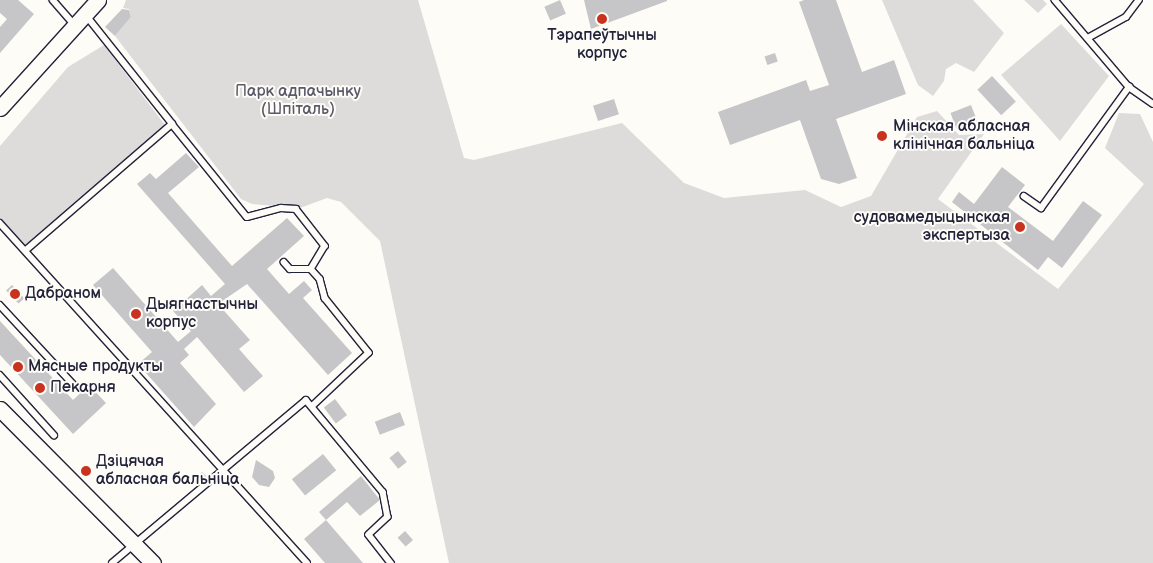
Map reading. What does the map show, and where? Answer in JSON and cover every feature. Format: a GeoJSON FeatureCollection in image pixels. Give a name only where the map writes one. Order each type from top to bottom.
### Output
{"type":"FeatureCollection","features":[{"type":"Feature","properties":{"kind":"main road"},"geometry":{"type":"LineString","coordinates":[[0,108],[98,0]]}},
{"type":"Feature","properties":{"kind":"main road"},"geometry":{"type":"LineString","coordinates":[[0,409],[153,563]]}},
{"type":"Feature","properties":{"kind":"lane"},"geometry":{"type":"LineString","coordinates":[[54,0],[80,20],[172,124],[247,217],[280,208],[296,209],[325,246],[310,269]]}},
{"type":"Feature","properties":{"kind":"lane"},"geometry":{"type":"LineString","coordinates":[[1055,0],[1129,87],[1153,104]]}},
{"type":"Feature","properties":{"kind":"lane"},"geometry":{"type":"LineString","coordinates":[[1088,38],[1126,17],[1140,0]]}},
{"type":"Feature","properties":{"kind":"lane"},"geometry":{"type":"LineString","coordinates":[[1024,196],[1041,208],[1129,87]]}},
{"type":"Feature","properties":{"kind":"lane"},"geometry":{"type":"LineString","coordinates":[[26,250],[172,124]]}},
{"type":"Feature","properties":{"kind":"lane"},"geometry":{"type":"LineString","coordinates":[[0,223],[307,563]]}},
{"type":"Feature","properties":{"kind":"lane"},"geometry":{"type":"LineString","coordinates":[[284,262],[290,269],[310,269],[320,279],[325,298],[369,353],[314,405]]}},
{"type":"Feature","properties":{"kind":"lane"},"geometry":{"type":"LineString","coordinates":[[0,305],[76,387]]}},
{"type":"Feature","properties":{"kind":"lane"},"geometry":{"type":"LineString","coordinates":[[0,375],[54,435]]}},
{"type":"Feature","properties":{"kind":"lane"},"geometry":{"type":"LineString","coordinates":[[112,563],[306,400],[314,405],[382,492],[388,517],[368,535],[390,563]]}},
{"type":"Feature","properties":{"kind":"green space","name":"Парк адпачынку (Шпіталь)"},"geometry":{"type":"Polygon","coordinates":[[[126,0],[418,0],[464,158],[474,160],[622,123],[684,183],[724,198],[805,190],[841,207],[871,196],[917,117],[937,111],[959,135],[984,134],[938,199],[1058,289],[1144,184],[1105,148],[1119,113],[1140,114],[1153,142],[1153,563],[449,563],[380,241],[341,202],[327,198],[300,208],[252,204],[241,199],[115,36],[131,17],[129,9],[123,8],[126,0]]]}},
{"type":"Feature","properties":{"kind":"green space"},"geometry":{"type":"Polygon","coordinates":[[[882,0],[973,0],[1004,33],[974,72],[956,63],[946,69],[944,81],[933,96],[918,85],[882,0]]]}},
{"type":"Feature","properties":{"kind":"green space"},"geometry":{"type":"Polygon","coordinates":[[[1024,0],[1043,0],[1047,4],[1038,13],[1024,0]]]}},
{"type":"Feature","properties":{"kind":"green space"},"geometry":{"type":"Polygon","coordinates":[[[1061,24],[1109,76],[1060,141],[1001,75],[1061,24]]]}},
{"type":"Feature","properties":{"kind":"green space"},"geometry":{"type":"Polygon","coordinates":[[[104,45],[165,125],[22,250],[0,226],[0,146],[68,67],[104,45]]]}},
{"type":"Feature","properties":{"kind":"building"},"geometry":{"type":"Polygon","coordinates":[[[0,0],[18,0],[34,14],[0,53],[0,27],[7,19],[0,13],[0,0]]]}},
{"type":"Feature","properties":{"kind":"building"},"geometry":{"type":"Polygon","coordinates":[[[560,0],[566,14],[550,20],[544,7],[560,0]]]}},
{"type":"Feature","properties":{"kind":"building","name":"Тэрапеўтычны корпус"},"geometry":{"type":"Polygon","coordinates":[[[584,0],[667,0],[667,1],[591,29],[584,0]]]}},
{"type":"Feature","properties":{"kind":"building"},"geometry":{"type":"Polygon","coordinates":[[[804,0],[836,0],[862,72],[894,60],[906,94],[836,119],[857,178],[839,184],[821,179],[800,120],[730,145],[718,112],[806,80],[810,91],[829,85],[799,2],[804,0]]]}},
{"type":"Feature","properties":{"kind":"building"},"geometry":{"type":"Polygon","coordinates":[[[122,9],[129,10],[131,17],[115,36],[105,27],[122,9]]]}},
{"type":"Feature","properties":{"kind":"building"},"geometry":{"type":"Polygon","coordinates":[[[775,53],[778,62],[767,65],[765,56],[775,53]]]}},
{"type":"Feature","properties":{"kind":"building"},"geometry":{"type":"Polygon","coordinates":[[[992,76],[1016,102],[1001,115],[977,90],[992,76]]]}},
{"type":"Feature","properties":{"kind":"building"},"geometry":{"type":"Polygon","coordinates":[[[614,99],[619,114],[598,121],[593,106],[614,99]]]}},
{"type":"Feature","properties":{"kind":"building"},"geometry":{"type":"Polygon","coordinates":[[[971,105],[977,121],[957,129],[950,113],[971,105]]]}},
{"type":"Feature","properties":{"kind":"building"},"geometry":{"type":"Polygon","coordinates":[[[186,153],[199,167],[168,193],[232,266],[287,218],[304,236],[267,269],[289,294],[304,281],[312,290],[303,298],[352,353],[328,375],[247,284],[218,304],[250,340],[239,349],[263,376],[244,392],[197,337],[184,349],[189,355],[180,363],[216,404],[194,427],[138,364],[152,352],[93,285],[113,268],[178,342],[191,331],[173,311],[202,285],[211,296],[225,284],[137,184],[150,173],[156,179],[186,153]]]}},
{"type":"Feature","properties":{"kind":"building"},"geometry":{"type":"Polygon","coordinates":[[[1002,167],[1025,185],[1008,207],[1053,241],[1083,201],[1102,215],[1062,268],[1048,257],[1038,270],[952,202],[959,192],[974,204],[1002,167]]]}},
{"type":"Feature","properties":{"kind":"building","name":"Дабраном"},"geometry":{"type":"Polygon","coordinates":[[[12,285],[24,298],[18,304],[6,290],[12,285]]]}},
{"type":"Feature","properties":{"kind":"building"},"geometry":{"type":"Polygon","coordinates":[[[0,321],[73,400],[89,385],[106,403],[73,434],[0,355],[0,321]]]}},
{"type":"Feature","properties":{"kind":"building"},"geometry":{"type":"Polygon","coordinates":[[[335,399],[347,415],[336,423],[324,407],[335,399]]]}},
{"type":"Feature","properties":{"kind":"building"},"geometry":{"type":"Polygon","coordinates":[[[400,412],[405,425],[380,435],[375,422],[400,412]]]}},
{"type":"Feature","properties":{"kind":"building"},"geometry":{"type":"Polygon","coordinates":[[[398,451],[407,462],[398,469],[389,458],[398,451]]]}},
{"type":"Feature","properties":{"kind":"building"},"geometry":{"type":"Polygon","coordinates":[[[323,454],[336,470],[305,495],[292,479],[323,454]]]}},
{"type":"Feature","properties":{"kind":"building"},"geometry":{"type":"Polygon","coordinates":[[[256,460],[273,471],[275,478],[269,487],[259,485],[252,477],[256,460]]]}},
{"type":"Feature","properties":{"kind":"building"},"geometry":{"type":"Polygon","coordinates":[[[202,472],[207,477],[200,483],[196,477],[202,472]]]}},
{"type":"Feature","properties":{"kind":"building"},"geometry":{"type":"Polygon","coordinates":[[[361,476],[380,500],[360,516],[347,502],[326,520],[319,512],[361,476]]]}},
{"type":"Feature","properties":{"kind":"building"},"geometry":{"type":"Polygon","coordinates":[[[326,520],[363,563],[325,563],[304,539],[326,520]]]}},
{"type":"Feature","properties":{"kind":"building"},"geometry":{"type":"Polygon","coordinates":[[[405,531],[413,540],[406,547],[398,538],[405,531]]]}},
{"type":"Feature","properties":{"kind":"place","name":"Тэрапеўтычны корпус"},"geometry":{"type":"Point","coordinates":[602,19]}},
{"type":"Feature","properties":{"kind":"place","name":"Мінская абласная клінічная бальніца"},"geometry":{"type":"Point","coordinates":[882,136]}},
{"type":"Feature","properties":{"kind":"place","name":"судовамедыцынская экспертыза"},"geometry":{"type":"Point","coordinates":[1020,227]}},
{"type":"Feature","properties":{"kind":"place","name":"Дабраном"},"geometry":{"type":"Point","coordinates":[15,294]}},
{"type":"Feature","properties":{"kind":"place","name":"Дыягнастычны корпус"},"geometry":{"type":"Point","coordinates":[136,314]}},
{"type":"Feature","properties":{"kind":"place","name":"Мясные продукты"},"geometry":{"type":"Point","coordinates":[18,367]}},
{"type":"Feature","properties":{"kind":"place","name":"Пекарня"},"geometry":{"type":"Point","coordinates":[40,388]}},
{"type":"Feature","properties":{"kind":"place","name":"Дзіцячая абласная бальніца"},"geometry":{"type":"Point","coordinates":[86,471]}}]}
